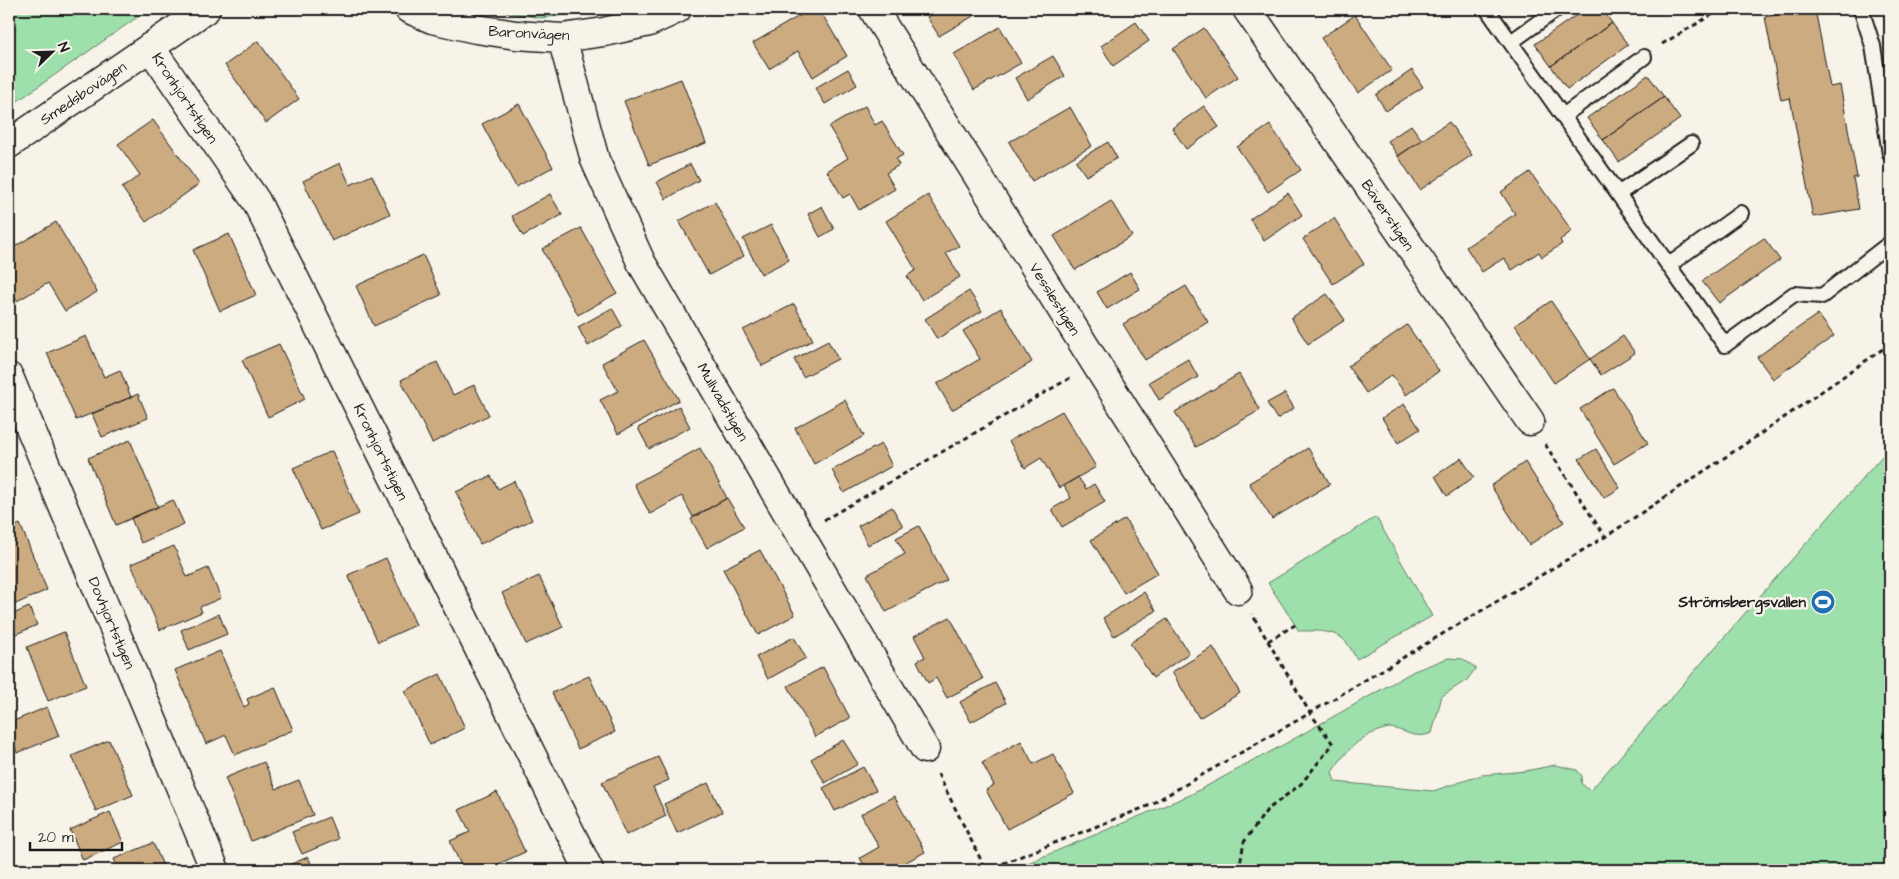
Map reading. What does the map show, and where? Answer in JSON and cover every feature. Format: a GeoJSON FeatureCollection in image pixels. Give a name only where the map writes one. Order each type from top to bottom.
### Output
{"type":"FeatureCollection","features":[{"type":"Feature","properties":{"kind":"street","name":"Smedsbovägen"},"geometry":{"type":"LineString","coordinates":[[9,144],[206,9]]}},
{"type":"Feature","properties":{"kind":"street","name":"Baronvägen"},"geometry":{"type":"LineString","coordinates":[[409,9],[432,19],[476,29],[516,35],[562,38],[604,32],[649,22],[678,9]]}},
{"type":"Feature","properties":{"kind":"street","name":"Vesslestigen"},"geometry":{"type":"LineString","coordinates":[[874,9],[1238,590]]}},
{"type":"Feature","properties":{"kind":"street","name":"Bäverstigen"},"geometry":{"type":"LineString","coordinates":[[1247,9],[1530,421]]}},
{"type":"Feature","properties":{"kind":"street","name":"Mullvadstigen"},"geometry":{"type":"LineString","coordinates":[[562,38],[595,160],[641,262],[925,749]]}},
{"type":"Feature","properties":{"kind":"street","name":"Kronhjortstigen"},"geometry":{"type":"LineString","coordinates":[[150,47],[256,201],[589,870]]}},
{"type":"Feature","properties":{"kind":"street","name":"Dovhjortstigen"},"geometry":{"type":"LineString","coordinates":[[9,377],[215,870]]}},
{"type":"Feature","properties":{"kind":"lane"},"geometry":{"type":"LineString","coordinates":[[1487,9],[1725,345],[1794,294],[1822,296],[1890,243]]}},
{"type":"Feature","properties":{"kind":"lane"},"geometry":{"type":"LineString","coordinates":[[1511,42],[1557,9]]}},
{"type":"Feature","properties":{"kind":"lane"},"geometry":{"type":"LineString","coordinates":[[1861,9],[1873,46],[1890,154]]}},
{"type":"Feature","properties":{"kind":"lane"},"geometry":{"type":"LineString","coordinates":[[1563,116],[1644,57]]}},
{"type":"Feature","properties":{"kind":"lane"},"geometry":{"type":"LineString","coordinates":[[1618,194],[1691,144]]}},
{"type":"Feature","properties":{"kind":"lane"},"geometry":{"type":"LineString","coordinates":[[1669,265],[1741,213]]}},
{"type":"Feature","properties":{"kind":"path"},"geometry":{"type":"LineString","coordinates":[[1644,57],[1722,9]]}},
{"type":"Feature","properties":{"kind":"path"},"geometry":{"type":"LineString","coordinates":[[925,749],[986,870],[1148,806],[1310,713],[1605,537],[1769,428],[1890,344]]}},
{"type":"Feature","properties":{"kind":"path"},"geometry":{"type":"LineString","coordinates":[[800,534],[1096,364]]}},
{"type":"Feature","properties":{"kind":"path"},"geometry":{"type":"LineString","coordinates":[[1530,421],[1605,537]]}},
{"type":"Feature","properties":{"kind":"path"},"geometry":{"type":"LineString","coordinates":[[1238,590],[1310,713],[1333,744],[1301,784],[1267,810],[1244,842],[1239,870]]}},
{"type":"Feature","properties":{"kind":"path"},"geometry":{"type":"LineString","coordinates":[[1268,641],[1295,625]]}},
{"type":"Feature","properties":{"kind":"green space"},"geometry":{"type":"Polygon","coordinates":[[[9,9],[149,9],[9,107],[9,9]]]}},
{"type":"Feature","properties":{"kind":"green space"},"geometry":{"type":"Polygon","coordinates":[[[487,9],[615,9],[541,18],[487,9]]]}},
{"type":"Feature","properties":{"kind":"green space","name":"Strömsbergsvallen"},"geometry":{"type":"Polygon","coordinates":[[[1890,447],[1890,870],[1011,870],[1190,795],[1414,671],[1448,658],[1463,659],[1476,668],[1467,680],[1442,696],[1432,733],[1415,735],[1390,728],[1370,734],[1357,742],[1337,765],[1332,772],[1335,782],[1433,791],[1482,775],[1526,771],[1555,765],[1577,770],[1582,776],[1581,783],[1590,791],[1890,447]]]}},
{"type":"Feature","properties":{"kind":"green space"},"geometry":{"type":"Polygon","coordinates":[[[1376,517],[1432,616],[1357,659],[1347,644],[1336,635],[1317,631],[1299,631],[1268,583],[1376,517]]]}},
{"type":"Feature","properties":{"kind":"building"},"geometry":{"type":"Polygon","coordinates":[[[811,9],[819,9],[847,56],[813,77],[798,51],[769,69],[753,43],[811,9]]]}},
{"type":"Feature","properties":{"kind":"building"},"geometry":{"type":"Polygon","coordinates":[[[940,9],[971,9],[975,15],[939,36],[927,17],[940,9]]]}},
{"type":"Feature","properties":{"kind":"building"},"geometry":{"type":"Polygon","coordinates":[[[1585,9],[1602,9],[1612,23],[1551,66],[1535,44],[1585,9]]]}},
{"type":"Feature","properties":{"kind":"building"},"geometry":{"type":"Polygon","coordinates":[[[1815,9],[1830,87],[1840,85],[1857,177],[1853,178],[1859,209],[1813,217],[1790,98],[1781,100],[1765,17],[1815,9]]]}},
{"type":"Feature","properties":{"kind":"building"},"geometry":{"type":"Polygon","coordinates":[[[1355,15],[1392,70],[1358,93],[1321,38],[1355,15]]]}},
{"type":"Feature","properties":{"kind":"building"},"geometry":{"type":"Polygon","coordinates":[[[1136,22],[1149,41],[1113,66],[1101,46],[1136,22]]]}},
{"type":"Feature","properties":{"kind":"building"},"geometry":{"type":"Polygon","coordinates":[[[1612,23],[1628,45],[1567,89],[1551,66],[1612,23]]]}},
{"type":"Feature","properties":{"kind":"building"},"geometry":{"type":"Polygon","coordinates":[[[1000,27],[1021,63],[974,90],[954,54],[1000,27]]]}},
{"type":"Feature","properties":{"kind":"building"},"geometry":{"type":"Polygon","coordinates":[[[1204,28],[1238,77],[1206,98],[1173,49],[1204,28]]]}},
{"type":"Feature","properties":{"kind":"building"},"geometry":{"type":"Polygon","coordinates":[[[258,41],[299,99],[266,123],[225,65],[258,41]]]}},
{"type":"Feature","properties":{"kind":"building"},"geometry":{"type":"Polygon","coordinates":[[[1053,56],[1065,76],[1027,99],[1015,78],[1053,56]]]}},
{"type":"Feature","properties":{"kind":"building"},"geometry":{"type":"Polygon","coordinates":[[[848,69],[857,85],[825,104],[815,88],[848,69]]]}},
{"type":"Feature","properties":{"kind":"building"},"geometry":{"type":"Polygon","coordinates":[[[1412,70],[1423,87],[1386,111],[1376,95],[1412,70]]]}},
{"type":"Feature","properties":{"kind":"building"},"geometry":{"type":"Polygon","coordinates":[[[1648,75],[1664,97],[1603,140],[1587,118],[1648,75]]]}},
{"type":"Feature","properties":{"kind":"building"},"geometry":{"type":"Polygon","coordinates":[[[681,79],[706,143],[649,165],[624,101],[681,79]]]}},
{"type":"Feature","properties":{"kind":"building"},"geometry":{"type":"Polygon","coordinates":[[[1664,97],[1680,119],[1619,162],[1603,140],[1664,97]]]}},
{"type":"Feature","properties":{"kind":"building"},"geometry":{"type":"Polygon","coordinates":[[[519,104],[553,167],[516,187],[482,124],[519,104]]]}},
{"type":"Feature","properties":{"kind":"building"},"geometry":{"type":"Polygon","coordinates":[[[865,106],[875,125],[882,121],[903,155],[896,159],[899,165],[886,173],[895,189],[859,210],[850,194],[843,198],[827,171],[848,158],[829,127],[865,106]]]}},
{"type":"Feature","properties":{"kind":"building"},"geometry":{"type":"Polygon","coordinates":[[[1204,106],[1219,127],[1186,149],[1172,128],[1204,106]]]}},
{"type":"Feature","properties":{"kind":"building"},"geometry":{"type":"Polygon","coordinates":[[[1070,107],[1092,146],[1032,181],[1009,142],[1070,107]]]}},
{"type":"Feature","properties":{"kind":"building"},"geometry":{"type":"Polygon","coordinates":[[[153,120],[199,184],[146,222],[122,188],[140,175],[118,144],[153,120]]]}},
{"type":"Feature","properties":{"kind":"building"},"geometry":{"type":"Polygon","coordinates":[[[1449,122],[1472,155],[1420,190],[1398,156],[1449,122]]]}},
{"type":"Feature","properties":{"kind":"building"},"geometry":{"type":"Polygon","coordinates":[[[1270,125],[1301,170],[1268,192],[1237,147],[1270,125]]]}},
{"type":"Feature","properties":{"kind":"building"},"geometry":{"type":"Polygon","coordinates":[[[1411,125],[1422,140],[1398,156],[1388,141],[1411,125]]]}},
{"type":"Feature","properties":{"kind":"building"},"geometry":{"type":"Polygon","coordinates":[[[1108,142],[1117,158],[1086,176],[1076,161],[1108,142]]]}},
{"type":"Feature","properties":{"kind":"building"},"geometry":{"type":"Polygon","coordinates":[[[340,163],[350,185],[372,175],[390,214],[332,241],[303,181],[340,163]]]}},
{"type":"Feature","properties":{"kind":"building"},"geometry":{"type":"Polygon","coordinates":[[[690,164],[699,180],[666,199],[657,182],[690,164]]]}},
{"type":"Feature","properties":{"kind":"building"},"geometry":{"type":"Polygon","coordinates":[[[1530,172],[1572,231],[1560,240],[1562,244],[1542,257],[1539,252],[1512,270],[1504,258],[1482,272],[1466,247],[1515,214],[1501,192],[1530,172]]]}},
{"type":"Feature","properties":{"kind":"building"},"geometry":{"type":"Polygon","coordinates":[[[1288,193],[1302,215],[1264,241],[1250,219],[1288,193]]]}},
{"type":"Feature","properties":{"kind":"building"},"geometry":{"type":"Polygon","coordinates":[[[550,194],[562,215],[523,236],[512,216],[550,194]]]}},
{"type":"Feature","properties":{"kind":"building"},"geometry":{"type":"Polygon","coordinates":[[[928,195],[959,246],[946,253],[960,277],[922,300],[907,276],[916,270],[886,221],[928,195]]]}},
{"type":"Feature","properties":{"kind":"building"},"geometry":{"type":"Polygon","coordinates":[[[1111,201],[1132,236],[1075,270],[1054,236],[1111,201]]]}},
{"type":"Feature","properties":{"kind":"building"},"geometry":{"type":"Polygon","coordinates":[[[715,202],[744,256],[709,275],[679,221],[715,202]]]}},
{"type":"Feature","properties":{"kind":"building"},"geometry":{"type":"Polygon","coordinates":[[[822,206],[834,229],[820,237],[808,214],[822,206]]]}},
{"type":"Feature","properties":{"kind":"building"},"geometry":{"type":"Polygon","coordinates":[[[1334,218],[1364,264],[1333,284],[1303,239],[1334,218]]]}},
{"type":"Feature","properties":{"kind":"building"},"geometry":{"type":"Polygon","coordinates":[[[56,222],[97,292],[65,311],[48,283],[17,301],[9,287],[9,250],[56,222]]]}},
{"type":"Feature","properties":{"kind":"building"},"geometry":{"type":"Polygon","coordinates":[[[771,225],[789,260],[761,274],[743,239],[771,225]]]}},
{"type":"Feature","properties":{"kind":"building"},"geometry":{"type":"Polygon","coordinates":[[[581,228],[617,293],[578,315],[542,249],[581,228]]]}},
{"type":"Feature","properties":{"kind":"building"},"geometry":{"type":"Polygon","coordinates":[[[229,234],[256,295],[220,311],[193,250],[229,234]]]}},
{"type":"Feature","properties":{"kind":"building"},"geometry":{"type":"Polygon","coordinates":[[[1764,238],[1780,260],[1719,303],[1702,281],[1764,238]]]}},
{"type":"Feature","properties":{"kind":"building"},"geometry":{"type":"Polygon","coordinates":[[[423,255],[441,295],[374,326],[356,286],[423,255]]]}},
{"type":"Feature","properties":{"kind":"building"},"geometry":{"type":"Polygon","coordinates":[[[1130,272],[1140,289],[1107,309],[1097,292],[1130,272]]]}},
{"type":"Feature","properties":{"kind":"building"},"geometry":{"type":"Polygon","coordinates":[[[1186,286],[1208,322],[1145,360],[1123,324],[1186,286]]]}},
{"type":"Feature","properties":{"kind":"building"},"geometry":{"type":"Polygon","coordinates":[[[969,291],[982,311],[937,339],[925,319],[969,291]]]}},
{"type":"Feature","properties":{"kind":"building"},"geometry":{"type":"Polygon","coordinates":[[[1327,294],[1345,320],[1308,344],[1291,318],[1327,294]]]}},
{"type":"Feature","properties":{"kind":"building"},"geometry":{"type":"Polygon","coordinates":[[[1551,301],[1590,359],[1554,383],[1515,325],[1551,301]]]}},
{"type":"Feature","properties":{"kind":"building"},"geometry":{"type":"Polygon","coordinates":[[[794,304],[813,340],[762,366],[743,330],[794,304]]]}},
{"type":"Feature","properties":{"kind":"building"},"geometry":{"type":"Polygon","coordinates":[[[612,308],[622,326],[588,346],[578,327],[612,308]]]}},
{"type":"Feature","properties":{"kind":"building"},"geometry":{"type":"Polygon","coordinates":[[[1001,308],[1032,362],[952,410],[937,384],[980,359],[963,331],[1001,308]]]}},
{"type":"Feature","properties":{"kind":"building"},"geometry":{"type":"Polygon","coordinates":[[[1818,314],[1834,336],[1773,379],[1757,357],[1818,314]]]}},
{"type":"Feature","properties":{"kind":"building"},"geometry":{"type":"Polygon","coordinates":[[[1407,325],[1439,371],[1406,395],[1392,375],[1366,393],[1348,366],[1407,325]]]}},
{"type":"Feature","properties":{"kind":"building"},"geometry":{"type":"Polygon","coordinates":[[[86,336],[104,377],[120,370],[131,397],[76,420],[47,353],[86,336]]]}},
{"type":"Feature","properties":{"kind":"building"},"geometry":{"type":"Polygon","coordinates":[[[1623,336],[1635,353],[1601,375],[1590,359],[1623,336]]]}},
{"type":"Feature","properties":{"kind":"building"},"geometry":{"type":"Polygon","coordinates":[[[644,340],[679,400],[618,434],[600,400],[618,391],[602,363],[644,340]]]}},
{"type":"Feature","properties":{"kind":"building"},"geometry":{"type":"Polygon","coordinates":[[[828,341],[838,359],[803,377],[794,359],[828,341]]]}},
{"type":"Feature","properties":{"kind":"building"},"geometry":{"type":"Polygon","coordinates":[[[279,344],[305,399],[268,417],[242,360],[279,344]]]}},
{"type":"Feature","properties":{"kind":"building"},"geometry":{"type":"Polygon","coordinates":[[[1188,359],[1198,377],[1159,400],[1149,382],[1188,359]]]}},
{"type":"Feature","properties":{"kind":"building"},"geometry":{"type":"Polygon","coordinates":[[[437,362],[453,395],[474,385],[489,415],[432,443],[401,380],[437,362]]]}},
{"type":"Feature","properties":{"kind":"building"},"geometry":{"type":"Polygon","coordinates":[[[1239,374],[1260,410],[1196,447],[1175,412],[1239,374]]]}},
{"type":"Feature","properties":{"kind":"building"},"geometry":{"type":"Polygon","coordinates":[[[1613,388],[1648,443],[1614,464],[1580,409],[1613,388]]]}},
{"type":"Feature","properties":{"kind":"building"},"geometry":{"type":"Polygon","coordinates":[[[1285,393],[1294,408],[1277,419],[1267,403],[1285,393]]]}},
{"type":"Feature","properties":{"kind":"building"},"geometry":{"type":"Polygon","coordinates":[[[138,394],[148,418],[102,437],[92,414],[138,394]]]}},
{"type":"Feature","properties":{"kind":"building"},"geometry":{"type":"Polygon","coordinates":[[[845,400],[864,436],[814,464],[795,428],[845,400]]]}},
{"type":"Feature","properties":{"kind":"building"},"geometry":{"type":"Polygon","coordinates":[[[1404,404],[1420,429],[1398,443],[1382,418],[1404,404]]]}},
{"type":"Feature","properties":{"kind":"building"},"geometry":{"type":"Polygon","coordinates":[[[679,406],[690,427],[649,449],[638,428],[679,406]]]}},
{"type":"Feature","properties":{"kind":"building"},"geometry":{"type":"Polygon","coordinates":[[[1062,411],[1096,467],[1059,488],[1041,458],[1025,468],[1009,441],[1062,411]]]}},
{"type":"Feature","properties":{"kind":"building"},"geometry":{"type":"Polygon","coordinates":[[[130,440],[158,507],[116,525],[88,458],[130,440]]]}},
{"type":"Feature","properties":{"kind":"building"},"geometry":{"type":"Polygon","coordinates":[[[881,444],[892,466],[844,493],[832,470],[881,444]]]}},
{"type":"Feature","properties":{"kind":"building"},"geometry":{"type":"Polygon","coordinates":[[[700,448],[727,498],[693,517],[682,496],[650,514],[634,484],[700,448]]]}},
{"type":"Feature","properties":{"kind":"building"},"geometry":{"type":"Polygon","coordinates":[[[1308,448],[1330,484],[1272,519],[1249,483],[1308,448]]]}},
{"type":"Feature","properties":{"kind":"building"},"geometry":{"type":"Polygon","coordinates":[[[1596,449],[1620,488],[1604,498],[1579,459],[1596,449]]]}},
{"type":"Feature","properties":{"kind":"building"},"geometry":{"type":"Polygon","coordinates":[[[332,451],[359,514],[321,530],[293,468],[332,451]]]}},
{"type":"Feature","properties":{"kind":"building"},"geometry":{"type":"Polygon","coordinates":[[[1461,458],[1474,477],[1447,496],[1435,476],[1461,458]]]}},
{"type":"Feature","properties":{"kind":"building"},"geometry":{"type":"Polygon","coordinates":[[[1525,462],[1564,522],[1529,545],[1491,486],[1525,462]]]}},
{"type":"Feature","properties":{"kind":"building"},"geometry":{"type":"Polygon","coordinates":[[[491,476],[498,489],[514,481],[532,520],[480,544],[456,492],[491,476]]]}},
{"type":"Feature","properties":{"kind":"building"},"geometry":{"type":"Polygon","coordinates":[[[1078,477],[1086,489],[1094,484],[1105,502],[1062,527],[1052,509],[1071,498],[1064,486],[1078,477]]]}},
{"type":"Feature","properties":{"kind":"building"},"geometry":{"type":"Polygon","coordinates":[[[727,498],[744,527],[707,548],[691,519],[727,498]]]}},
{"type":"Feature","properties":{"kind":"building"},"geometry":{"type":"Polygon","coordinates":[[[173,500],[184,524],[141,543],[131,518],[173,500]]]}},
{"type":"Feature","properties":{"kind":"building"},"geometry":{"type":"Polygon","coordinates":[[[892,507],[903,526],[868,545],[858,526],[892,507]]]}},
{"type":"Feature","properties":{"kind":"building"},"geometry":{"type":"Polygon","coordinates":[[[1125,519],[1158,573],[1124,593],[1091,540],[1125,519]]]}},
{"type":"Feature","properties":{"kind":"building"},"geometry":{"type":"Polygon","coordinates":[[[20,524],[47,590],[9,607],[9,529],[20,524]]]}},
{"type":"Feature","properties":{"kind":"building"},"geometry":{"type":"Polygon","coordinates":[[[919,526],[947,580],[886,612],[867,575],[905,554],[896,538],[919,526]]]}},
{"type":"Feature","properties":{"kind":"building"},"geometry":{"type":"Polygon","coordinates":[[[174,546],[187,577],[208,568],[221,598],[200,607],[202,612],[160,630],[131,564],[174,546]]]}},
{"type":"Feature","properties":{"kind":"building"},"geometry":{"type":"Polygon","coordinates":[[[760,550],[795,615],[758,635],[723,569],[760,550]]]}},
{"type":"Feature","properties":{"kind":"building"},"geometry":{"type":"Polygon","coordinates":[[[386,558],[416,625],[378,642],[348,575],[386,558]]]}},
{"type":"Feature","properties":{"kind":"building"},"geometry":{"type":"Polygon","coordinates":[[[539,576],[563,627],[526,644],[502,593],[539,576]]]}},
{"type":"Feature","properties":{"kind":"building"},"geometry":{"type":"Polygon","coordinates":[[[1144,592],[1156,611],[1114,636],[1103,618],[1144,592]]]}},
{"type":"Feature","properties":{"kind":"building"},"geometry":{"type":"Polygon","coordinates":[[[29,607],[37,625],[9,637],[9,616],[29,607]]]}},
{"type":"Feature","properties":{"kind":"building"},"geometry":{"type":"Polygon","coordinates":[[[219,614],[227,634],[189,650],[181,630],[219,614]]]}},
{"type":"Feature","properties":{"kind":"building"},"geometry":{"type":"Polygon","coordinates":[[[950,617],[983,679],[947,698],[936,678],[928,683],[917,661],[925,657],[914,636],[950,617]]]}},
{"type":"Feature","properties":{"kind":"building"},"geometry":{"type":"Polygon","coordinates":[[[1167,619],[1189,653],[1153,678],[1130,643],[1167,619]]]}},
{"type":"Feature","properties":{"kind":"building"},"geometry":{"type":"Polygon","coordinates":[[[64,632],[86,686],[48,701],[27,647],[64,632]]]}},
{"type":"Feature","properties":{"kind":"building"},"geometry":{"type":"Polygon","coordinates":[[[794,637],[806,658],[768,679],[756,657],[794,637]]]}},
{"type":"Feature","properties":{"kind":"building"},"geometry":{"type":"Polygon","coordinates":[[[1213,647],[1240,693],[1199,718],[1172,672],[1213,647]]]}},
{"type":"Feature","properties":{"kind":"building"},"geometry":{"type":"Polygon","coordinates":[[[220,651],[244,707],[249,704],[247,699],[275,687],[293,730],[235,755],[226,735],[206,744],[175,670],[220,651]]]}},
{"type":"Feature","properties":{"kind":"building"},"geometry":{"type":"Polygon","coordinates":[[[823,667],[850,718],[815,737],[788,686],[823,667]]]}},
{"type":"Feature","properties":{"kind":"building"},"geometry":{"type":"Polygon","coordinates":[[[440,674],[465,728],[430,745],[405,691],[440,674]]]}},
{"type":"Feature","properties":{"kind":"building"},"geometry":{"type":"Polygon","coordinates":[[[589,676],[615,732],[578,749],[552,693],[589,676]]]}},
{"type":"Feature","properties":{"kind":"building"},"geometry":{"type":"Polygon","coordinates":[[[995,683],[1006,703],[971,722],[960,702],[995,683]]]}},
{"type":"Feature","properties":{"kind":"building"},"geometry":{"type":"Polygon","coordinates":[[[47,707],[59,736],[17,753],[9,731],[9,723],[47,707]]]}},
{"type":"Feature","properties":{"kind":"building"},"geometry":{"type":"Polygon","coordinates":[[[109,740],[133,795],[96,811],[72,756],[109,740]]]}},
{"type":"Feature","properties":{"kind":"building"},"geometry":{"type":"Polygon","coordinates":[[[843,740],[858,764],[825,783],[811,759],[843,740]]]}},
{"type":"Feature","properties":{"kind":"building"},"geometry":{"type":"Polygon","coordinates":[[[1021,741],[1033,764],[1053,754],[1074,793],[1007,829],[986,790],[994,785],[982,763],[1021,741]]]}},
{"type":"Feature","properties":{"kind":"building"},"geometry":{"type":"Polygon","coordinates":[[[658,757],[669,780],[653,787],[666,816],[626,835],[602,782],[658,757]]]}},
{"type":"Feature","properties":{"kind":"building"},"geometry":{"type":"Polygon","coordinates":[[[264,762],[276,789],[299,780],[313,815],[251,841],[225,778],[264,762]]]}},
{"type":"Feature","properties":{"kind":"building"},"geometry":{"type":"Polygon","coordinates":[[[863,767],[876,790],[835,811],[823,788],[863,767]]]}},
{"type":"Feature","properties":{"kind":"building"},"geometry":{"type":"Polygon","coordinates":[[[708,783],[722,812],[677,833],[664,804],[708,783]]]}},
{"type":"Feature","properties":{"kind":"building"},"geometry":{"type":"Polygon","coordinates":[[[497,792],[525,852],[485,870],[463,870],[450,841],[470,832],[459,810],[497,792]]]}},
{"type":"Feature","properties":{"kind":"building"},"geometry":{"type":"Polygon","coordinates":[[[894,796],[925,852],[891,870],[867,870],[860,858],[879,847],[861,814],[894,796]]]}},
{"type":"Feature","properties":{"kind":"building"},"geometry":{"type":"Polygon","coordinates":[[[110,812],[123,842],[83,860],[70,830],[110,812]]]}},
{"type":"Feature","properties":{"kind":"building"},"geometry":{"type":"Polygon","coordinates":[[[329,817],[338,839],[302,854],[292,832],[329,817]]]}},
{"type":"Feature","properties":{"kind":"building"},"geometry":{"type":"Polygon","coordinates":[[[153,843],[165,870],[119,870],[114,859],[153,843]]]}},
{"type":"Feature","properties":{"kind":"building"},"geometry":{"type":"Polygon","coordinates":[[[308,857],[314,870],[277,870],[308,857]]]}},
{"type":"Feature","properties":{"kind":"place","name":"Strömsbergsvallen"},"geometry":{"type":"Point","coordinates":[1823,602]}}]}
